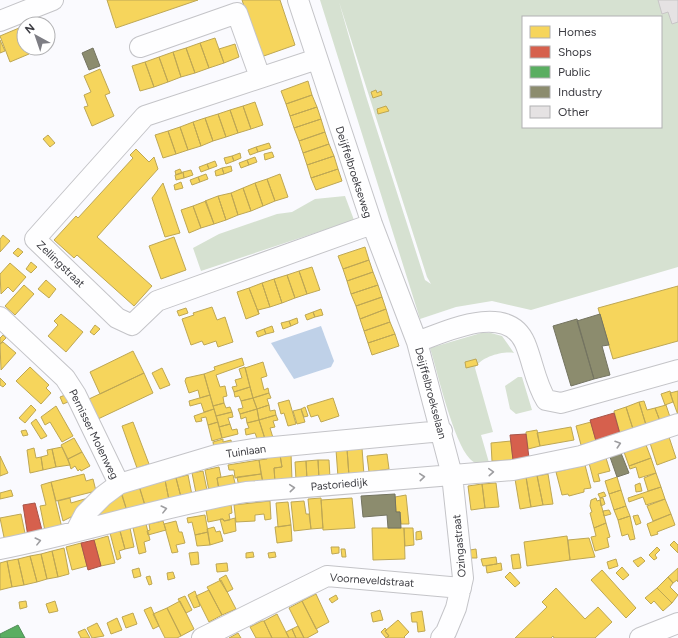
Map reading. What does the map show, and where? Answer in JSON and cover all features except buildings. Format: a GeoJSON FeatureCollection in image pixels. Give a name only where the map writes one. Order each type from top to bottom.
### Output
{"type":"FeatureCollection","features":[{"type":"Feature","properties":{"kind":"street"},"geometry":{"type":"LineString","coordinates":[[0,21],[53,0]]}},
{"type":"Feature","properties":{"kind":"street","name":"Deijffelbroekseweg"},"geometry":{"type":"LineString","coordinates":[[298,0],[372,224],[417,342]]}},
{"type":"Feature","properties":{"kind":"street"},"geometry":{"type":"LineString","coordinates":[[140,47],[237,13],[260,77]]}},
{"type":"Feature","properties":{"kind":"street","name":"Zellingstraat"},"geometry":{"type":"LineString","coordinates":[[317,59],[145,116],[35,239],[117,318],[132,325],[157,301],[372,224]]}},
{"type":"Feature","properties":{"kind":"street","name":"Pernisser Molenweg"},"geometry":{"type":"LineString","coordinates":[[0,317],[65,378],[76,395],[119,484]]}},
{"type":"Feature","properties":{"kind":"street","name":"Deijffelbroekselaan"},"geometry":{"type":"LineString","coordinates":[[452,475],[442,431],[417,342],[483,321],[498,321],[517,331],[524,342],[538,387],[546,400],[561,404],[678,370]]}},
{"type":"Feature","properties":{"kind":"street","name":"Pastoriedijk"},"geometry":{"type":"LineString","coordinates":[[0,549],[205,499],[246,492],[513,470],[581,456],[678,424]]}},
{"type":"Feature","properties":{"kind":"street","name":"Tuinlaan"},"geometry":{"type":"LineString","coordinates":[[76,531],[85,514],[103,496],[119,484],[216,455],[253,449],[442,431]]}},
{"type":"Feature","properties":{"kind":"street","name":"Ozingastraat"},"geometry":{"type":"LineString","coordinates":[[441,638],[446,632],[456,608],[462,578],[452,475]]}},
{"type":"Feature","properties":{"kind":"street","name":"Voorneveldstraat"},"geometry":{"type":"LineString","coordinates":[[202,638],[327,576],[461,588]]}},
{"type":"Feature","properties":{"kind":"street"},"geometry":{"type":"LineString","coordinates":[[640,638],[672,630]]}},
{"type":"Feature","properties":{"kind":"green space"},"geometry":{"type":"Polygon","coordinates":[[[320,0],[678,0],[678,267],[531,310],[492,301],[456,307],[420,319],[320,0]],[[339,2],[366,96],[425,280],[431,284],[427,277],[339,2]]]}},
{"type":"Feature","properties":{"kind":"green space"},"geometry":{"type":"Polygon","coordinates":[[[345,196],[354,220],[201,271],[193,248],[219,234],[277,214],[292,212],[315,199],[345,196]]]}},
{"type":"Feature","properties":{"kind":"green space"},"geometry":{"type":"Polygon","coordinates":[[[481,333],[491,333],[502,336],[514,353],[504,353],[492,356],[482,361],[475,368],[493,432],[481,435],[490,466],[479,464],[470,459],[464,450],[452,423],[430,348],[481,333]]]}},
{"type":"Feature","properties":{"kind":"green space"},"geometry":{"type":"Polygon","coordinates":[[[518,377],[522,377],[532,410],[516,414],[510,409],[505,386],[518,377]]]}},
{"type":"Feature","properties":{"kind":"water"},"geometry":{"type":"Polygon","coordinates":[[[321,326],[334,361],[331,367],[294,379],[271,343],[321,326]]]}}]}
